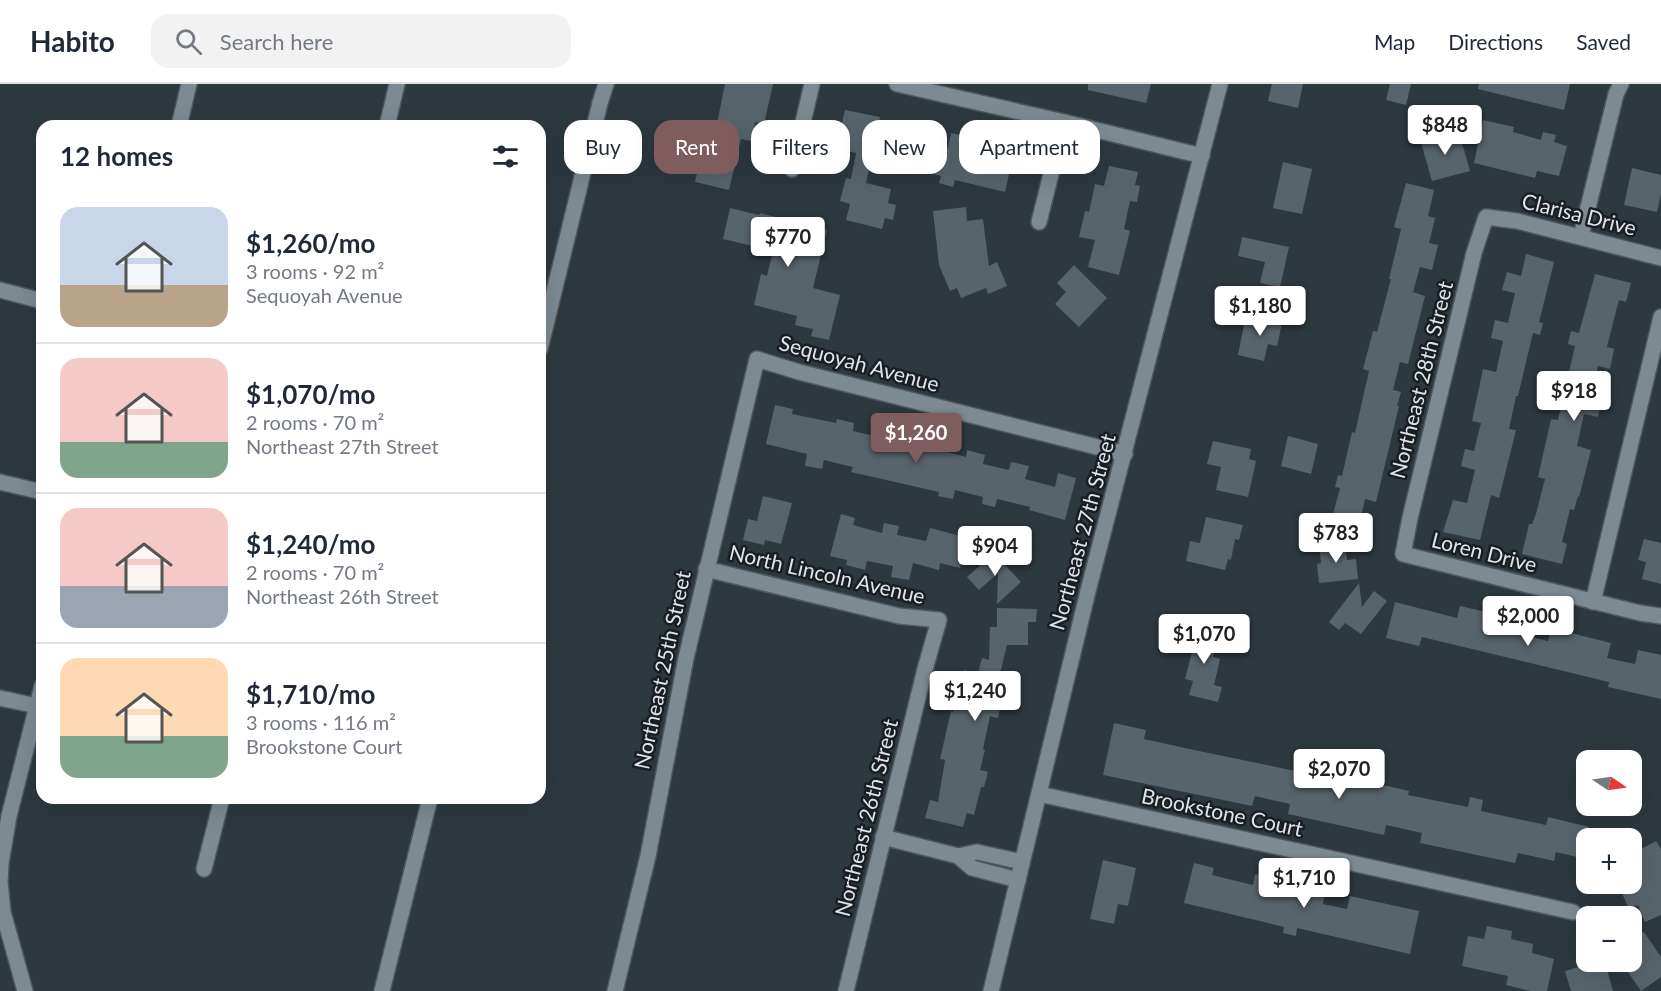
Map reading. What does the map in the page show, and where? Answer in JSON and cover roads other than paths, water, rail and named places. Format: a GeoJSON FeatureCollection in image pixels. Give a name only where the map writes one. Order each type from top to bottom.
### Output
{"type":"FeatureCollection","features":[{"type":"Feature","properties":{"kind":"street"},"geometry":{"type":"LineString","coordinates":[[180,120],[189,84]]}},
{"type":"Feature","properties":{"kind":"street"},"geometry":{"type":"LineString","coordinates":[[388,120],[397,84]]}},
{"type":"Feature","properties":{"kind":"street"},"geometry":{"type":"LineString","coordinates":[[546,324],[606,84]]}},
{"type":"Feature","properties":{"kind":"street"},"geometry":{"type":"LineString","coordinates":[[804,120],[812,84]]}},
{"type":"Feature","properties":{"kind":"street"},"geometry":{"type":"LineString","coordinates":[[897,84],[1055,120]]}},
{"type":"Feature","properties":{"kind":"street","name":"Northeast 27th Street"},"geometry":{"type":"LineString","coordinates":[[991,991],[1088,591],[1220,84]]}},
{"type":"Feature","properties":{"kind":"street"},"geometry":{"type":"LineString","coordinates":[[1581,236],[1617,87]]}},
{"type":"Feature","properties":{"kind":"street"},"geometry":{"type":"LineString","coordinates":[[1100,131],[1202,156]]}},
{"type":"Feature","properties":{"kind":"street"},"geometry":{"type":"LineString","coordinates":[[1039,222],[1051,174]]}},
{"type":"Feature","properties":{"kind":"street","name":"Clarisa Drive"},"geometry":{"type":"LineString","coordinates":[[1486,217],[1517,221],[1661,258]]}},
{"type":"Feature","properties":{"kind":"street","name":"Northeast 28th Street"},"geometry":{"type":"LineString","coordinates":[[1403,554],[1471,265],[1486,217]]}},
{"type":"Feature","properties":{"kind":"street"},"geometry":{"type":"LineString","coordinates":[[0,290],[36,299]]}},
{"type":"Feature","properties":{"kind":"street"},"geometry":{"type":"LineString","coordinates":[[1593,602],[1661,316]]}},
{"type":"Feature","properties":{"kind":"street","name":"Sequoyah Avenue"},"geometry":{"type":"LineString","coordinates":[[757,359],[799,372],[1125,454]]}},
{"type":"Feature","properties":{"kind":"street","name":"Northeast 25th Street"},"geometry":{"type":"LineString","coordinates":[[615,991],[648,856],[676,702],[757,359]]}},
{"type":"Feature","properties":{"kind":"street"},"geometry":{"type":"LineString","coordinates":[[0,482],[36,491]]}},
{"type":"Feature","properties":{"kind":"street","name":"Loren Drive"},"geometry":{"type":"LineString","coordinates":[[1403,554],[1593,602],[1661,616]]}},
{"type":"Feature","properties":{"kind":"street","name":"North Lincoln Avenue"},"geometry":{"type":"LineString","coordinates":[[706,569],[899,616],[939,620]]}},
{"type":"Feature","properties":{"kind":"street","name":"Northeast 26th Street"},"geometry":{"type":"LineString","coordinates":[[846,991],[939,620]]}},
{"type":"Feature","properties":{"kind":"street"},"geometry":{"type":"LineString","coordinates":[[0,698],[36,706]]}},
{"type":"Feature","properties":{"kind":"street"},"geometry":{"type":"LineString","coordinates":[[25,991],[2,912],[0,882],[4,843],[36,710]]}},
{"type":"Feature","properties":{"kind":"street","name":"Brookstone Court"},"geometry":{"type":"LineString","coordinates":[[1038,794],[1573,912]]}},
{"type":"Feature","properties":{"kind":"street"},"geometry":{"type":"LineString","coordinates":[[204,869],[220,804]]}},
{"type":"Feature","properties":{"kind":"street"},"geometry":{"type":"LineString","coordinates":[[382,991],[429,804]]}},
{"type":"Feature","properties":{"kind":"street"},"geometry":{"type":"LineString","coordinates":[[883,837],[958,856],[977,852],[1022,862]]}},
{"type":"Feature","properties":{"kind":"street"},"geometry":{"type":"LineString","coordinates":[[958,856],[972,868],[1018,880]]}}]}
